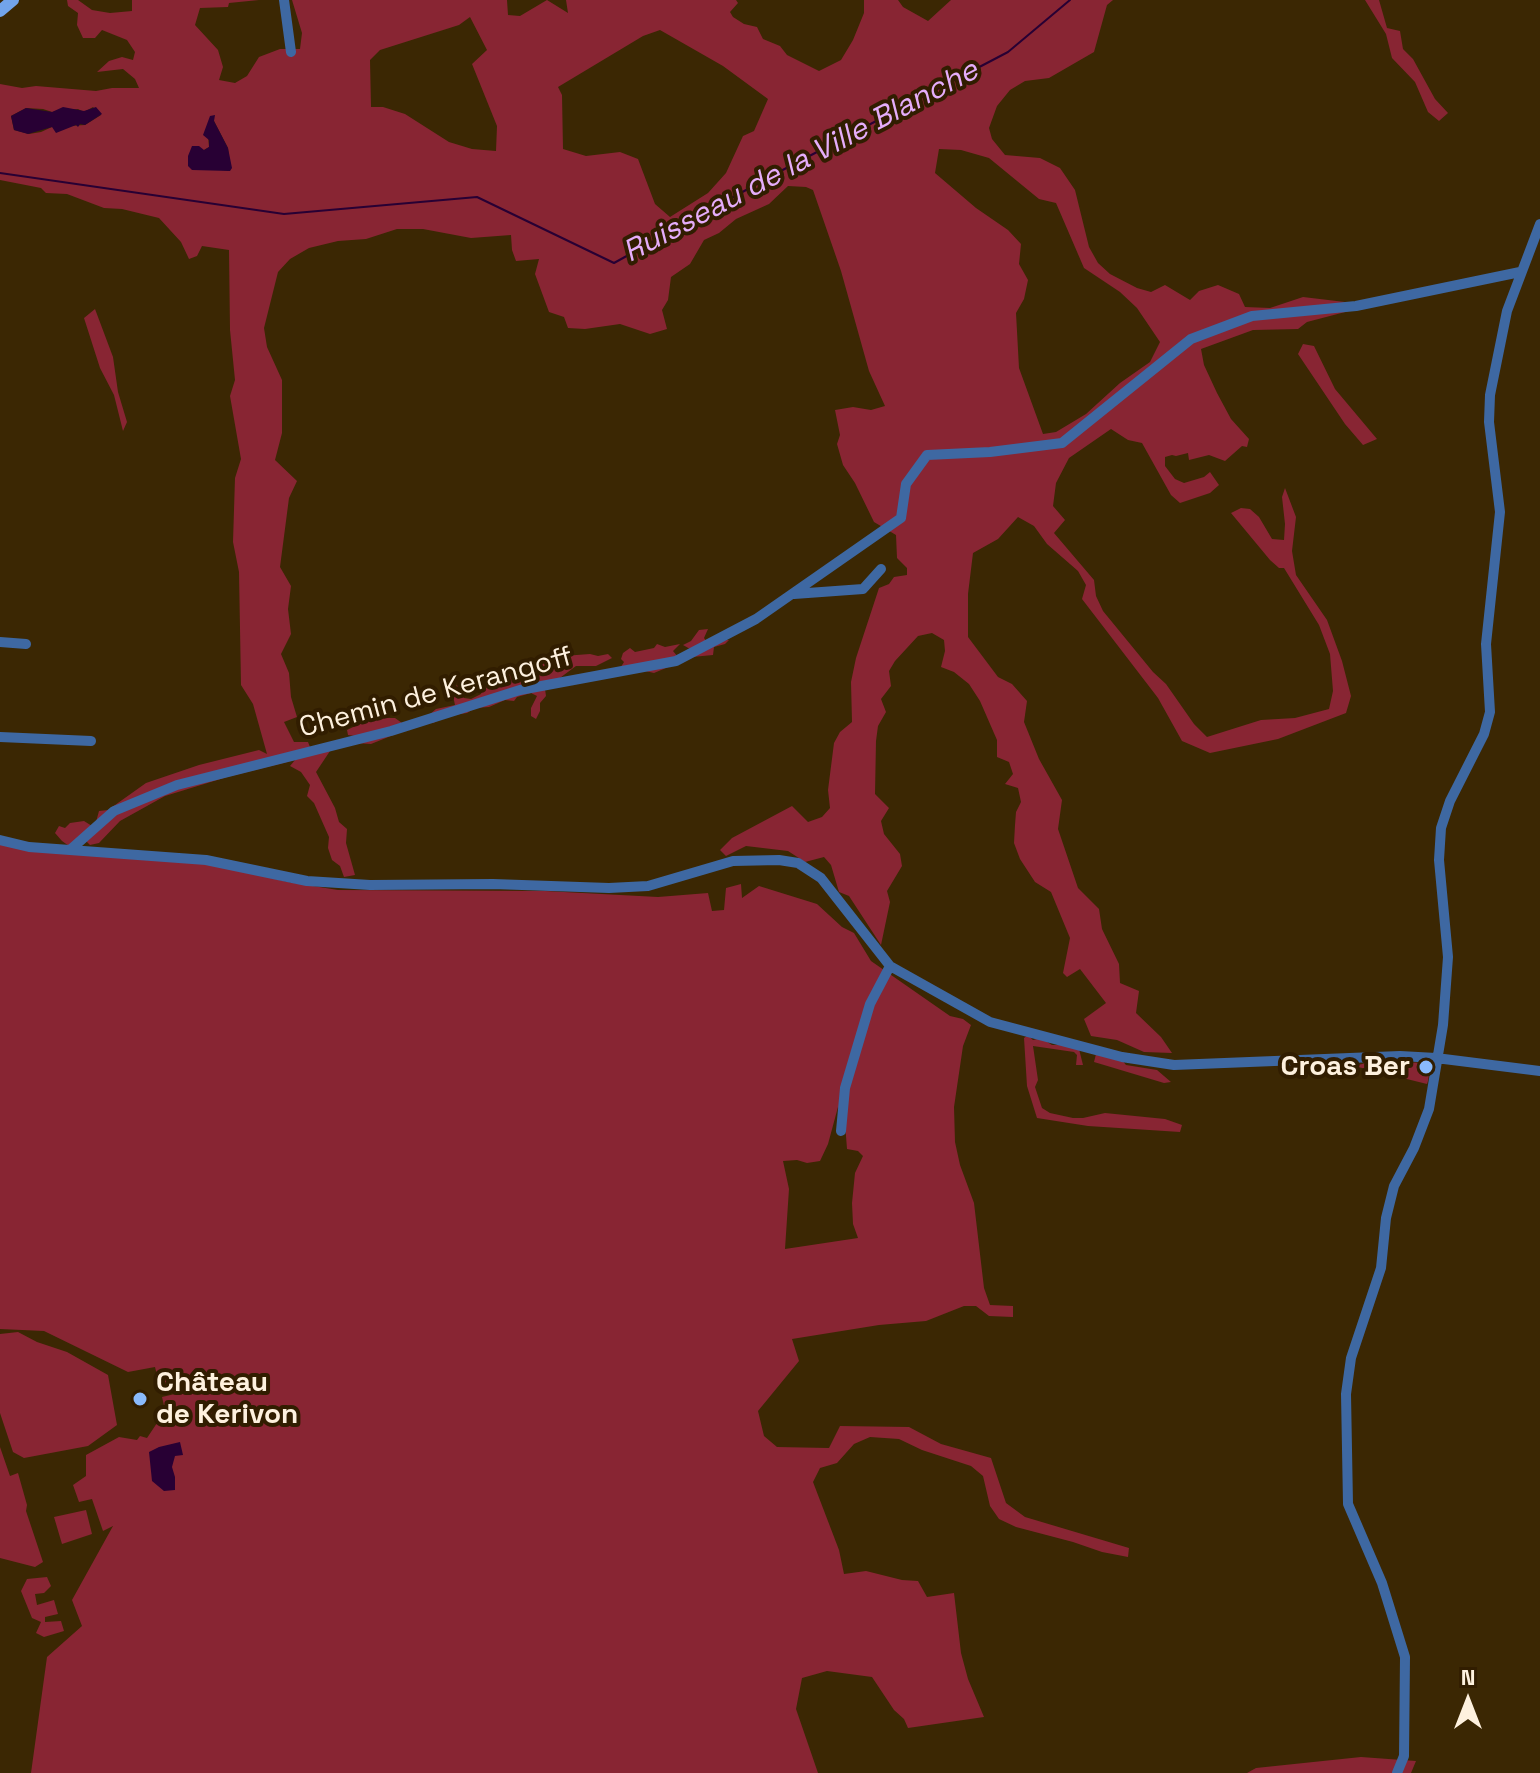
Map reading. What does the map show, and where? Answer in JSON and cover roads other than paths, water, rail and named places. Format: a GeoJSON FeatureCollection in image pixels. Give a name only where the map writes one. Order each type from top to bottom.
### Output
{"type":"FeatureCollection","features":[{"type":"Feature","properties":{"kind":"main road"},"geometry":{"type":"LineString","coordinates":[[0,11],[13,0]]}},
{"type":"Feature","properties":{"kind":"street"},"geometry":{"type":"LineString","coordinates":[[284,0],[291,52]]}},
{"type":"Feature","properties":{"kind":"street"},"geometry":{"type":"LineString","coordinates":[[1397,1773],[1404,1756],[1405,1657],[1382,1583],[1348,1504],[1346,1394],[1351,1358],[1381,1268],[1386,1218],[1394,1186],[1424,1126],[1429,1109],[1443,1025],[1448,972],[1439,843],[1450,801],[1489,720],[1486,644],[1500,512],[1489,422],[1490,395],[1504,324],[1520,272],[1540,224]]}},
{"type":"Feature","properties":{"kind":"street","name":"Chemin de Kerangoff"},"geometry":{"type":"LineString","coordinates":[[70,850],[114,811],[177,785],[391,731],[520,690],[676,661],[756,619],[901,518],[906,484],[927,455],[990,452],[1062,443],[1191,339],[1252,316],[1356,306],[1520,272]]}},
{"type":"Feature","properties":{"kind":"street"},"geometry":{"type":"LineString","coordinates":[[792,594],[863,589],[881,569]]}},
{"type":"Feature","properties":{"kind":"street"},"geometry":{"type":"LineString","coordinates":[[0,642],[26,644]]}},
{"type":"Feature","properties":{"kind":"street"},"geometry":{"type":"LineString","coordinates":[[0,737],[91,741]]}},
{"type":"Feature","properties":{"kind":"street"},"geometry":{"type":"LineString","coordinates":[[0,840],[29,847],[206,860],[307,881],[370,885],[648,886],[733,861],[779,860],[798,863],[821,878],[890,966],[990,1022],[1144,1061],[1196,1066],[1365,1056],[1436,1058],[1540,1071]]}},
{"type":"Feature","properties":{"kind":"street"},"geometry":{"type":"LineString","coordinates":[[841,1131],[845,1088],[870,1004],[890,966]]}},
{"type":"Feature","properties":{"kind":"waterway","name":"Ruisseau de la Ville Blanche"},"geometry":{"type":"LineString","coordinates":[[0,173],[284,214],[477,197],[614,263],[775,174],[1008,52],[1070,0]]}},
{"type":"Feature","properties":{"kind":"place","name":"Croas Ber"},"geometry":{"type":"Point","coordinates":[1426,1067]}},
{"type":"Feature","properties":{"kind":"place","name":"Château de Kerivon"},"geometry":{"type":"Point","coordinates":[140,1399]}}]}
